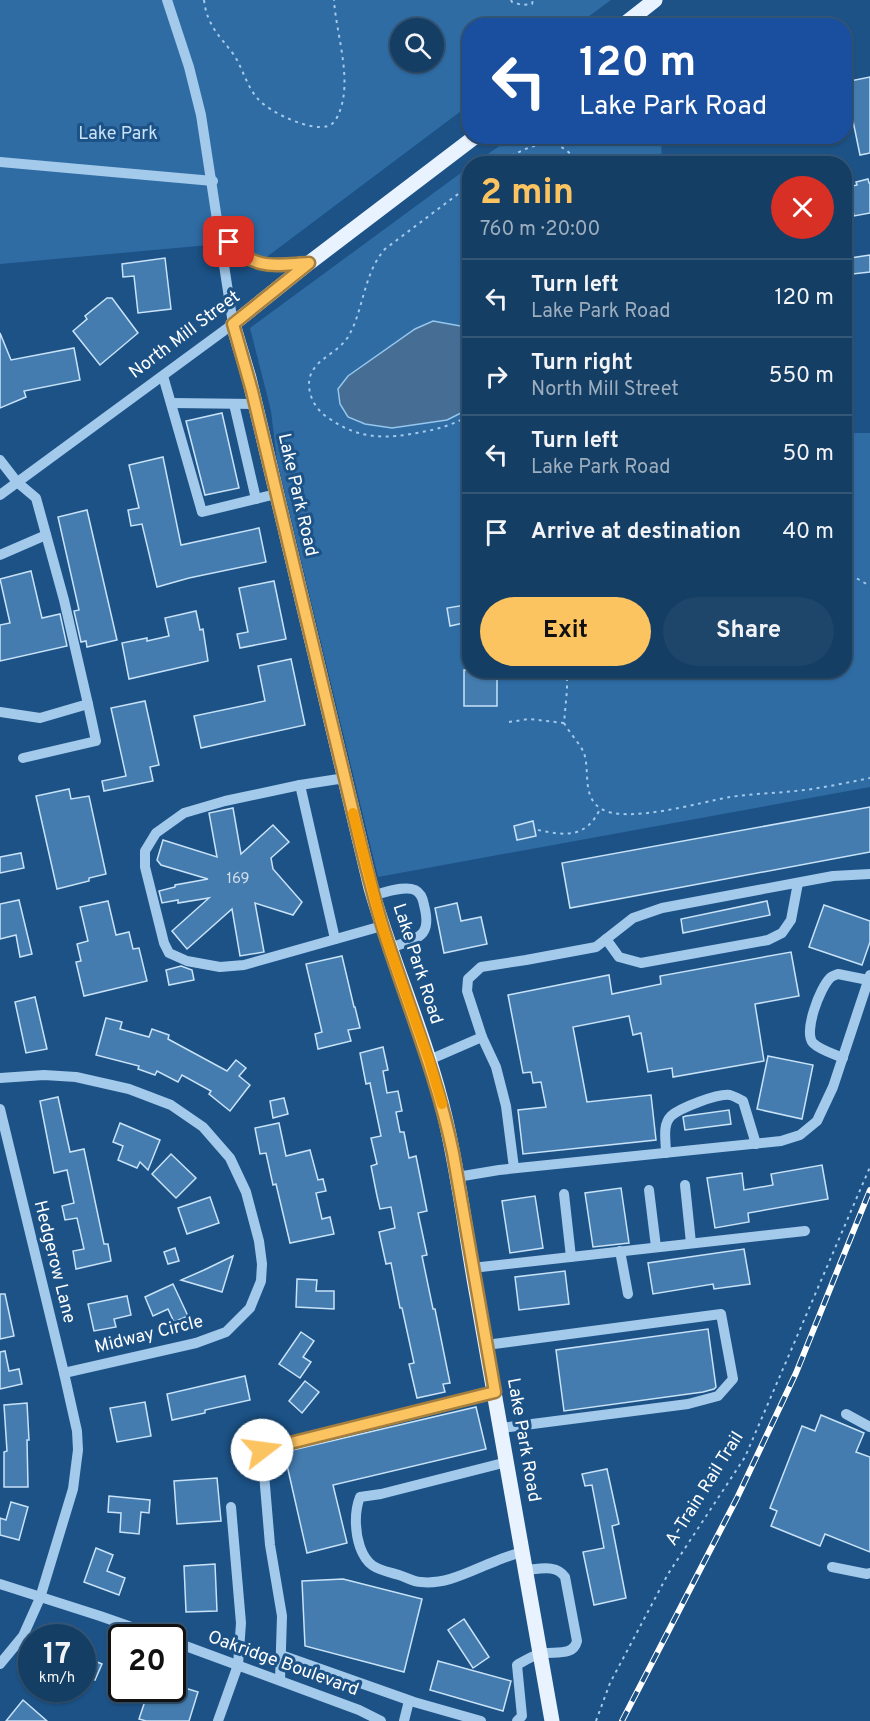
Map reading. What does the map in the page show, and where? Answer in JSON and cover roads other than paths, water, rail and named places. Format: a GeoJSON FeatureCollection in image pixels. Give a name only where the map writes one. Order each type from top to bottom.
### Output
{"type":"FeatureCollection","features":[{"type":"Feature","properties":{"kind":"main road"},"geometry":{"type":"LineString","coordinates":[[632,18],[655,0]]}},
{"type":"Feature","properties":{"kind":"main road","name":"North Mill Street"},"geometry":{"type":"LineString","coordinates":[[233,324],[465,144]]}},
{"type":"Feature","properties":{"kind":"main road","name":"Lake Park Road"},"geometry":{"type":"LineString","coordinates":[[233,324],[255,404],[382,926],[429,1060],[445,1114],[552,1721]]}},
{"type":"Feature","properties":{"kind":"street","name":"Lake Park Road"},"geometry":{"type":"LineString","coordinates":[[167,0],[197,96],[213,181],[233,324]]}},
{"type":"Feature","properties":{"kind":"street"},"geometry":{"type":"LineString","coordinates":[[0,162],[213,181]]}},
{"type":"Feature","properties":{"kind":"street","name":"Lake Park Road"},"geometry":{"type":"LineString","coordinates":[[218,221],[229,242],[249,259],[269,265],[309,263]]}},
{"type":"Feature","properties":{"kind":"street","name":"North Mill Street"},"geometry":{"type":"LineString","coordinates":[[0,495],[233,324]]}},
{"type":"Feature","properties":{"kind":"street"},"geometry":{"type":"LineString","coordinates":[[163,376],[202,512],[276,494]]}},
{"type":"Feature","properties":{"kind":"street"},"geometry":{"type":"LineString","coordinates":[[171,403],[255,404]]}},
{"type":"Feature","properties":{"kind":"street"},"geometry":{"type":"LineString","coordinates":[[234,404],[256,499]]}},
{"type":"Feature","properties":{"kind":"street"},"geometry":{"type":"LineString","coordinates":[[0,460],[17,482],[36,498],[64,600],[96,741],[23,758]]}},
{"type":"Feature","properties":{"kind":"street"},"geometry":{"type":"LineString","coordinates":[[0,555],[46,535]]}},
{"type":"Feature","properties":{"kind":"street"},"geometry":{"type":"LineString","coordinates":[[0,712],[40,718],[87,704]]}},
{"type":"Feature","properties":{"kind":"street"},"geometry":{"type":"LineString","coordinates":[[345,778],[225,801],[184,813],[156,834],[145,851],[145,867],[164,942],[169,953],[187,961],[220,967],[244,964],[382,926]]}},
{"type":"Feature","properties":{"kind":"street"},"geometry":{"type":"LineString","coordinates":[[300,785],[335,939]]}},
{"type":"Feature","properties":{"kind":"street"},"geometry":{"type":"LineString","coordinates":[[514,1168],[506,1106],[496,1067],[482,1037],[467,991],[468,979],[481,967],[596,947],[633,918],[662,908],[832,876],[870,874]]}},
{"type":"Feature","properties":{"kind":"street"},"geometry":{"type":"LineString","coordinates":[[606,939],[619,957],[641,963],[768,940],[782,933],[791,920],[798,883]]}},
{"type":"Feature","properties":{"kind":"street"},"geometry":{"type":"LineString","coordinates":[[374,895],[406,889],[415,890],[422,897],[426,914],[424,932],[417,938],[390,948]]}},
{"type":"Feature","properties":{"kind":"street"},"geometry":{"type":"LineString","coordinates":[[457,1177],[514,1168],[781,1141],[800,1135],[817,1121],[833,1087],[843,1058],[869,978],[838,974],[829,979],[820,995],[810,1022],[809,1034],[813,1043],[843,1058]]}},
{"type":"Feature","properties":{"kind":"street"},"geometry":{"type":"LineString","coordinates":[[429,1060],[482,1037]]}},
{"type":"Feature","properties":{"kind":"street","name":"Midway Circle"},"geometry":{"type":"LineString","coordinates":[[0,1077],[44,1075],[76,1077],[129,1089],[171,1105],[203,1127],[230,1158],[246,1192],[259,1241],[261,1281],[250,1308],[226,1332],[196,1343],[64,1373]]}},
{"type":"Feature","properties":{"kind":"street"},"geometry":{"type":"LineString","coordinates":[[666,1153],[665,1129],[670,1116],[693,1105],[728,1095],[743,1101],[756,1144]]}},
{"type":"Feature","properties":{"kind":"street","name":"Hedgerow Lane"},"geometry":{"type":"LineString","coordinates":[[0,1109],[64,1373],[77,1431],[78,1450],[73,1489],[40,1598],[23,1636],[0,1664]]}},
{"type":"Feature","properties":{"kind":"street"},"geometry":{"type":"LineString","coordinates":[[685,1185],[691,1243]]}},
{"type":"Feature","properties":{"kind":"street"},"geometry":{"type":"LineString","coordinates":[[649,1190],[656,1247]]}},
{"type":"Feature","properties":{"kind":"street"},"geometry":{"type":"LineString","coordinates":[[564,1194],[571,1257]]}},
{"type":"Feature","properties":{"kind":"street"},"geometry":{"type":"LineString","coordinates":[[472,1268],[805,1231]]}},
{"type":"Feature","properties":{"kind":"street"},"geometry":{"type":"LineString","coordinates":[[620,1251],[628,1294]]}},
{"type":"Feature","properties":{"kind":"street"},"geometry":{"type":"LineString","coordinates":[[486,1345],[721,1314],[733,1379],[718,1396],[688,1404],[501,1428]]}},
{"type":"Feature","properties":{"kind":"street"},"geometry":{"type":"LineString","coordinates":[[280,1680],[282,1616],[270,1545],[262,1450],[495,1392]]}},
{"type":"Feature","properties":{"kind":"street"},"geometry":{"type":"LineString","coordinates":[[846,1413],[870,1427]]}},
{"type":"Feature","properties":{"kind":"street"},"geometry":{"type":"LineString","coordinates":[[507,1462],[381,1494],[360,1497],[356,1507],[359,1545],[366,1561],[379,1570],[418,1582],[458,1577],[522,1552]]}},
{"type":"Feature","properties":{"kind":"street"},"geometry":{"type":"LineString","coordinates":[[218,1721],[238,1665],[241,1623],[231,1506]]}},
{"type":"Feature","properties":{"kind":"street"},"geometry":{"type":"LineString","coordinates":[[832,1567],[870,1573]]}},
{"type":"Feature","properties":{"kind":"street"},"geometry":{"type":"LineString","coordinates":[[517,1721],[522,1716],[517,1665],[540,1654],[572,1650],[577,1641],[565,1577],[555,1568],[525,1570]]}},
{"type":"Feature","properties":{"kind":"street"},"geometry":{"type":"LineString","coordinates":[[0,1584],[123,1624]]}},
{"type":"Feature","properties":{"kind":"street","name":"Oakridge Boulevard"},"geometry":{"type":"LineString","coordinates":[[186,1646],[359,1710],[381,1721]]}},
{"type":"Feature","properties":{"kind":"street"},"geometry":{"type":"LineString","coordinates":[[281,1655],[409,1701],[481,1721]]}},
{"type":"Feature","properties":{"kind":"street"},"geometry":{"type":"LineString","coordinates":[[404,1721],[409,1701]]}},
{"type":"Feature","properties":{"kind":"street"},"geometry":{"type":"LineString","coordinates":[[355,1721],[359,1710]]}},
{"type":"Feature","properties":{"kind":"railway"},"geometry":{"type":"LineString","coordinates":[[622,1721],[737,1498],[796,1373],[870,1190]]}},
{"type":"Feature","properties":{"kind":"park label","name":"Lake Park"},"geometry":{"type":"Point","coordinates":[118,134]}}]}
